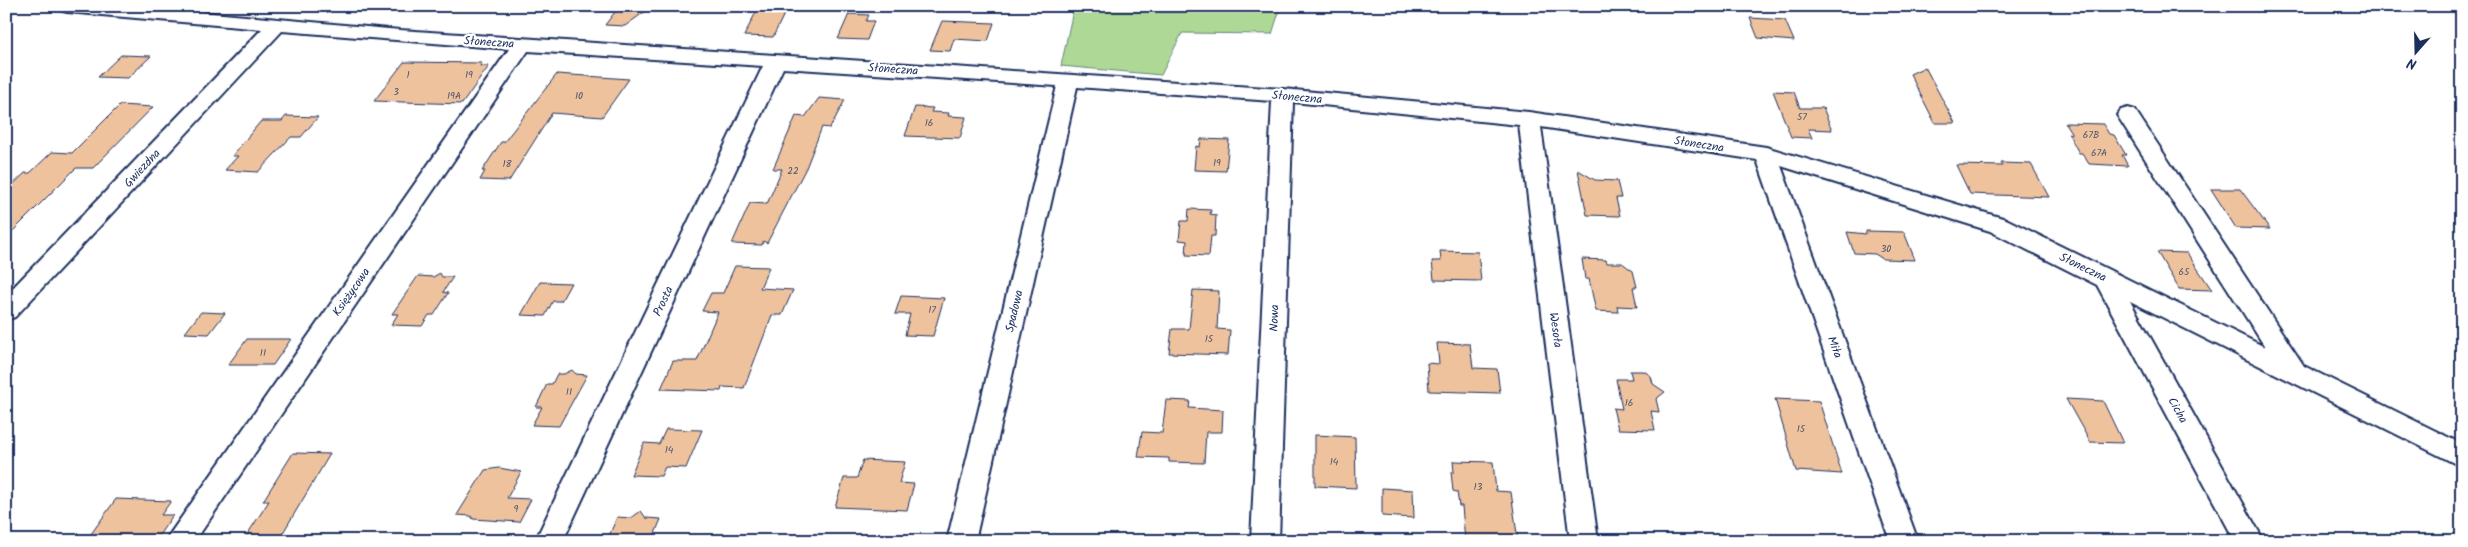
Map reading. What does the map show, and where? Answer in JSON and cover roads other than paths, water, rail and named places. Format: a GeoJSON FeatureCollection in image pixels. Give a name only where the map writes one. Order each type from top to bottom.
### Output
{"type":"FeatureCollection","features":[{"type":"Feature","properties":{"kind":"street","name":"Słoneczna"},"geometry":{"type":"LineString","coordinates":[[67,6],[523,44],[1283,95],[1529,118],[1766,154],[1998,225],[2462,456]]}},
{"type":"Feature","properties":{"kind":"street","name":"Gwiezdna"},"geometry":{"type":"LineString","coordinates":[[6,311],[277,25]]}},
{"type":"Feature","properties":{"kind":"street","name":"Księżycowa"},"geometry":{"type":"LineString","coordinates":[[178,541],[523,44]]}},
{"type":"Feature","properties":{"kind":"street","name":"Prosta"},"geometry":{"type":"LineString","coordinates":[[550,541],[776,61]]}},
{"type":"Feature","properties":{"kind":"street","name":"Spadowa"},"geometry":{"type":"LineString","coordinates":[[961,541],[1068,81]]}},
{"type":"Feature","properties":{"kind":"street","name":"Nowa"},"geometry":{"type":"LineString","coordinates":[[1265,541],[1283,95]]}},
{"type":"Feature","properties":{"kind":"street"},"geometry":{"type":"LineString","coordinates":[[2128,115],[2294,373]]}},
{"type":"Feature","properties":{"kind":"street","name":"Wesoła"},"geometry":{"type":"LineString","coordinates":[[1529,118],[1584,541]]}},
{"type":"Feature","properties":{"kind":"street","name":"Miła"},"geometry":{"type":"LineString","coordinates":[[1766,154],[1904,541]]}},
{"type":"Feature","properties":{"kind":"street","name":"Cicha"},"geometry":{"type":"LineString","coordinates":[[2106,278],[2250,541]]}}]}
